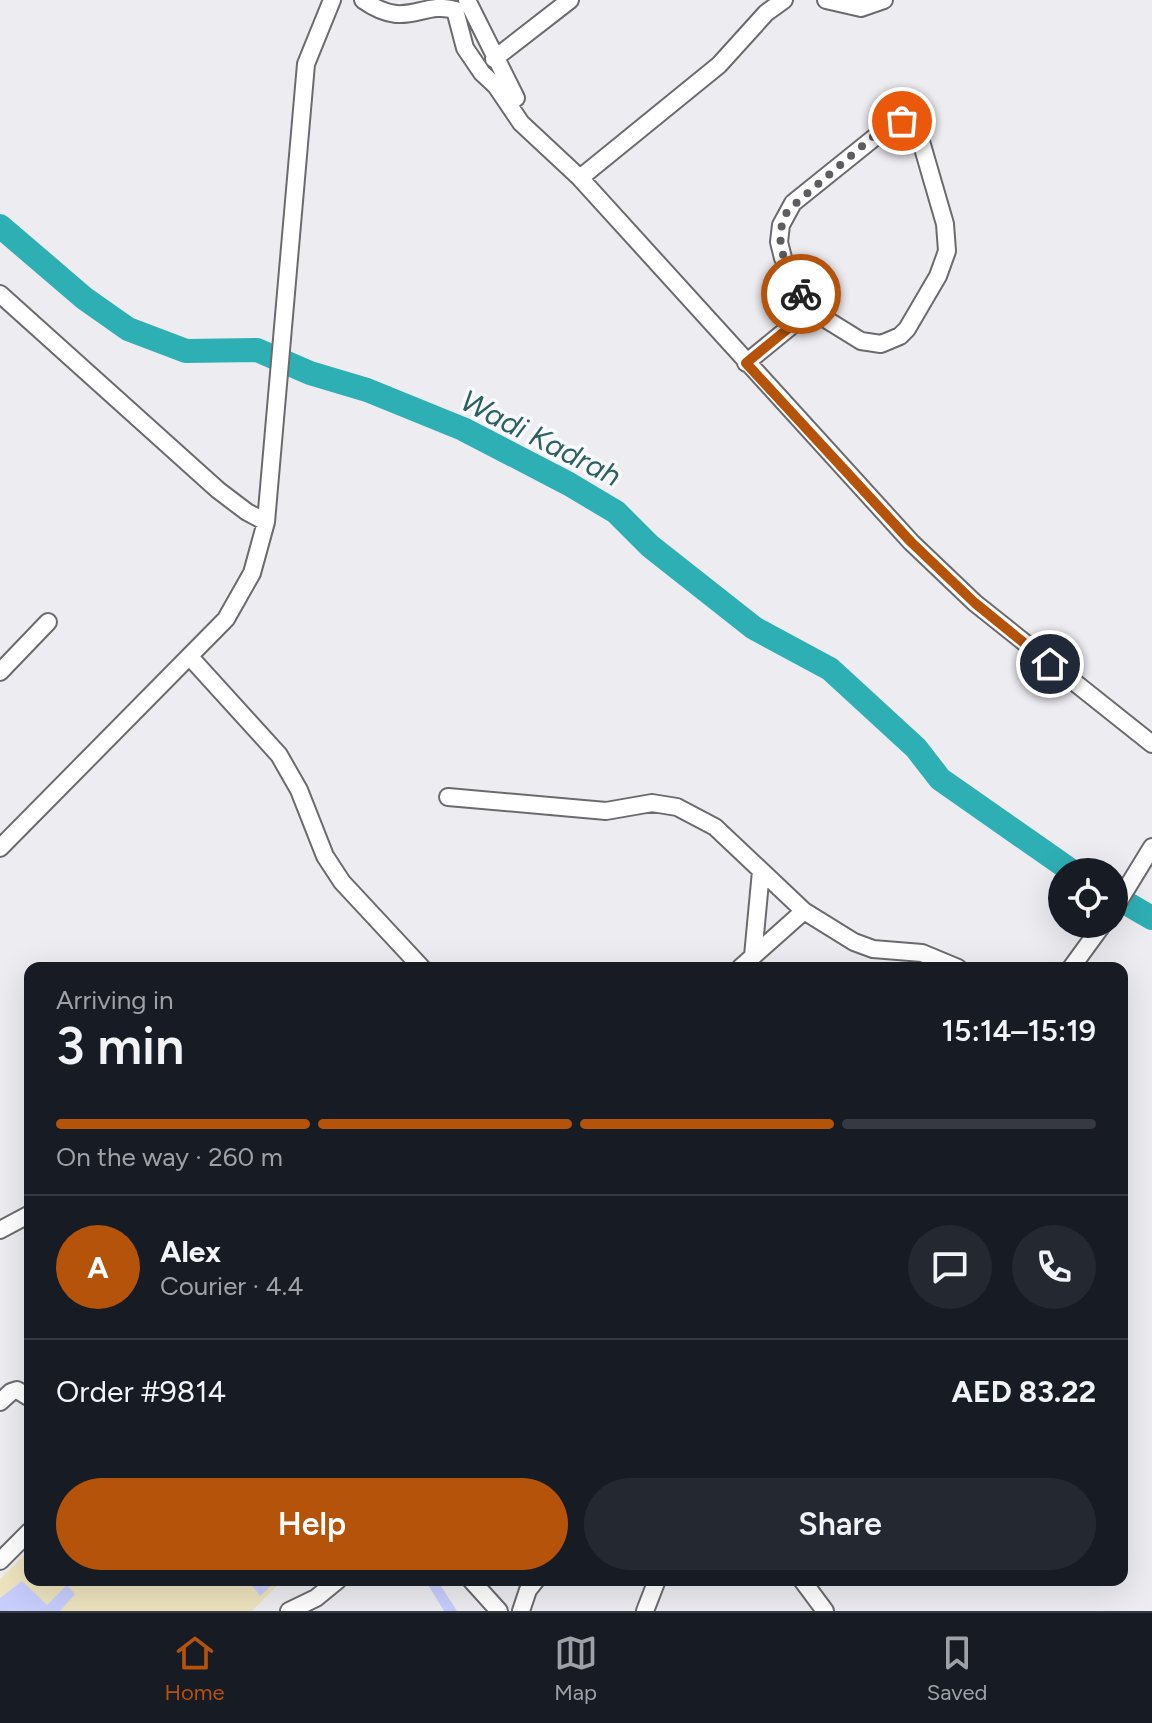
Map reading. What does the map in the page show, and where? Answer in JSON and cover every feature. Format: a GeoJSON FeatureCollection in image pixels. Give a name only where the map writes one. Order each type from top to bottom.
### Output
{"type":"FeatureCollection","features":[{"type":"Feature","properties":{"kind":"street"},"geometry":{"type":"LineString","coordinates":[[0,848],[226,619],[256,561],[266,522],[306,64],[332,0]]}},
{"type":"Feature","properties":{"kind":"street"},"geometry":{"type":"LineString","coordinates":[[363,0],[396,14],[414,12],[429,5],[444,5],[455,10],[465,48],[521,123],[580,178],[911,542],[975,603],[1152,744]]}},
{"type":"Feature","properties":{"kind":"street"},"geometry":{"type":"LineString","coordinates":[[467,0],[494,59],[538,138]]}},
{"type":"Feature","properties":{"kind":"street"},"geometry":{"type":"LineString","coordinates":[[494,59],[570,0]]}},
{"type":"Feature","properties":{"kind":"street"},"geometry":{"type":"LineString","coordinates":[[580,178],[719,65],[766,13],[784,0]]}},
{"type":"Feature","properties":{"kind":"street"},"geometry":{"type":"LineString","coordinates":[[826,0],[861,8],[884,0]]}},
{"type":"Feature","properties":{"kind":"street"},"geometry":{"type":"LineString","coordinates":[[908,122],[918,131],[945,224],[947,251],[938,276],[907,329],[881,344],[861,341],[812,309],[780,250],[779,233],[784,217],[793,203],[889,123],[908,122]]}},
{"type":"Feature","properties":{"kind":"street"},"geometry":{"type":"LineString","coordinates":[[0,294],[225,496],[266,522]]}},
{"type":"Feature","properties":{"kind":"street"},"geometry":{"type":"LineString","coordinates":[[746,363],[812,309]]}},
{"type":"Feature","properties":{"kind":"street"},"geometry":{"type":"LineString","coordinates":[[0,672],[48,622]]}},
{"type":"Feature","properties":{"kind":"street"},"geometry":{"type":"LineString","coordinates":[[190,657],[279,755],[299,790],[325,856],[342,882],[416,962]]}},
{"type":"Feature","properties":{"kind":"street"},"geometry":{"type":"LineString","coordinates":[[448,797],[606,811],[652,803],[677,807],[715,827],[804,911],[863,946],[922,953],[944,962]]}},
{"type":"Feature","properties":{"kind":"street"},"geometry":{"type":"LineString","coordinates":[[1128,886],[1152,847]]}},
{"type":"Feature","properties":{"kind":"street"},"geometry":{"type":"LineString","coordinates":[[753,956],[761,871]]}},
{"type":"Feature","properties":{"kind":"street"},"geometry":{"type":"LineString","coordinates":[[746,962],[804,911]]}},
{"type":"Feature","properties":{"kind":"street"},"geometry":{"type":"LineString","coordinates":[[1075,962],[1093,938]]}},
{"type":"Feature","properties":{"kind":"street"},"geometry":{"type":"LineString","coordinates":[[0,1230],[24,1217]]}},
{"type":"Feature","properties":{"kind":"street"},"geometry":{"type":"LineString","coordinates":[[0,1402],[17,1390],[24,1394]]}},
{"type":"Feature","properties":{"kind":"street"},"geometry":{"type":"LineString","coordinates":[[0,1561],[24,1537]]}},
{"type":"Feature","properties":{"kind":"street"},"geometry":{"type":"LineString","coordinates":[[289,1611],[316,1598],[331,1586]]}},
{"type":"Feature","properties":{"kind":"street"},"geometry":{"type":"LineString","coordinates":[[476,1586],[499,1611]]}},
{"type":"Feature","properties":{"kind":"street"},"geometry":{"type":"LineString","coordinates":[[521,1611],[531,1586]]}},
{"type":"Feature","properties":{"kind":"street"},"geometry":{"type":"LineString","coordinates":[[645,1611],[655,1586]]}},
{"type":"Feature","properties":{"kind":"street"},"geometry":{"type":"LineString","coordinates":[[806,1586],[825,1611]]}},
{"type":"Feature","properties":{"kind":"sand"},"geometry":{"type":"Polygon","coordinates":[[[24,1555],[24,1586],[277,1586],[252,1611],[0,1611],[0,1579],[24,1555]]]}},
{"type":"Feature","properties":{"kind":"building"},"geometry":{"type":"Polygon","coordinates":[[[22,1581],[47,1605],[66,1586],[75,1594],[60,1611],[0,1611],[0,1598],[22,1581]]]}},
{"type":"Feature","properties":{"kind":"building"},"geometry":{"type":"Polygon","coordinates":[[[252,1586],[271,1586],[260,1596],[252,1586]]]}},
{"type":"Feature","properties":{"kind":"building"},"geometry":{"type":"Polygon","coordinates":[[[429,1586],[441,1586],[457,1611],[444,1611],[429,1586]]]}},
{"type":"Feature","properties":{"kind":"waterway","name":"Wadi Kadrah"},"geometry":{"type":"LineString","coordinates":[[0,226],[84,298],[128,329],[186,351],[257,350],[310,373],[367,390],[463,429],[616,512],[650,546],[754,628],[830,669],[916,748],[940,779],[1053,858]]}},
{"type":"Feature","properties":{"kind":"waterway","name":"Wadi Kadrah"},"geometry":{"type":"LineString","coordinates":[[1128,904],[1152,918]]}},
{"type":"Feature","properties":{"kind":"way so far"},"geometry":{"type":"LineString","coordinates":[[801,294],[780,250],[779,233],[788,210],[889,123],[902,121]]}},
{"type":"Feature","properties":{"kind":"route"},"geometry":{"type":"LineString","coordinates":[[801,294],[812,309],[746,363],[911,542],[975,603],[1050,664]]}}]}
